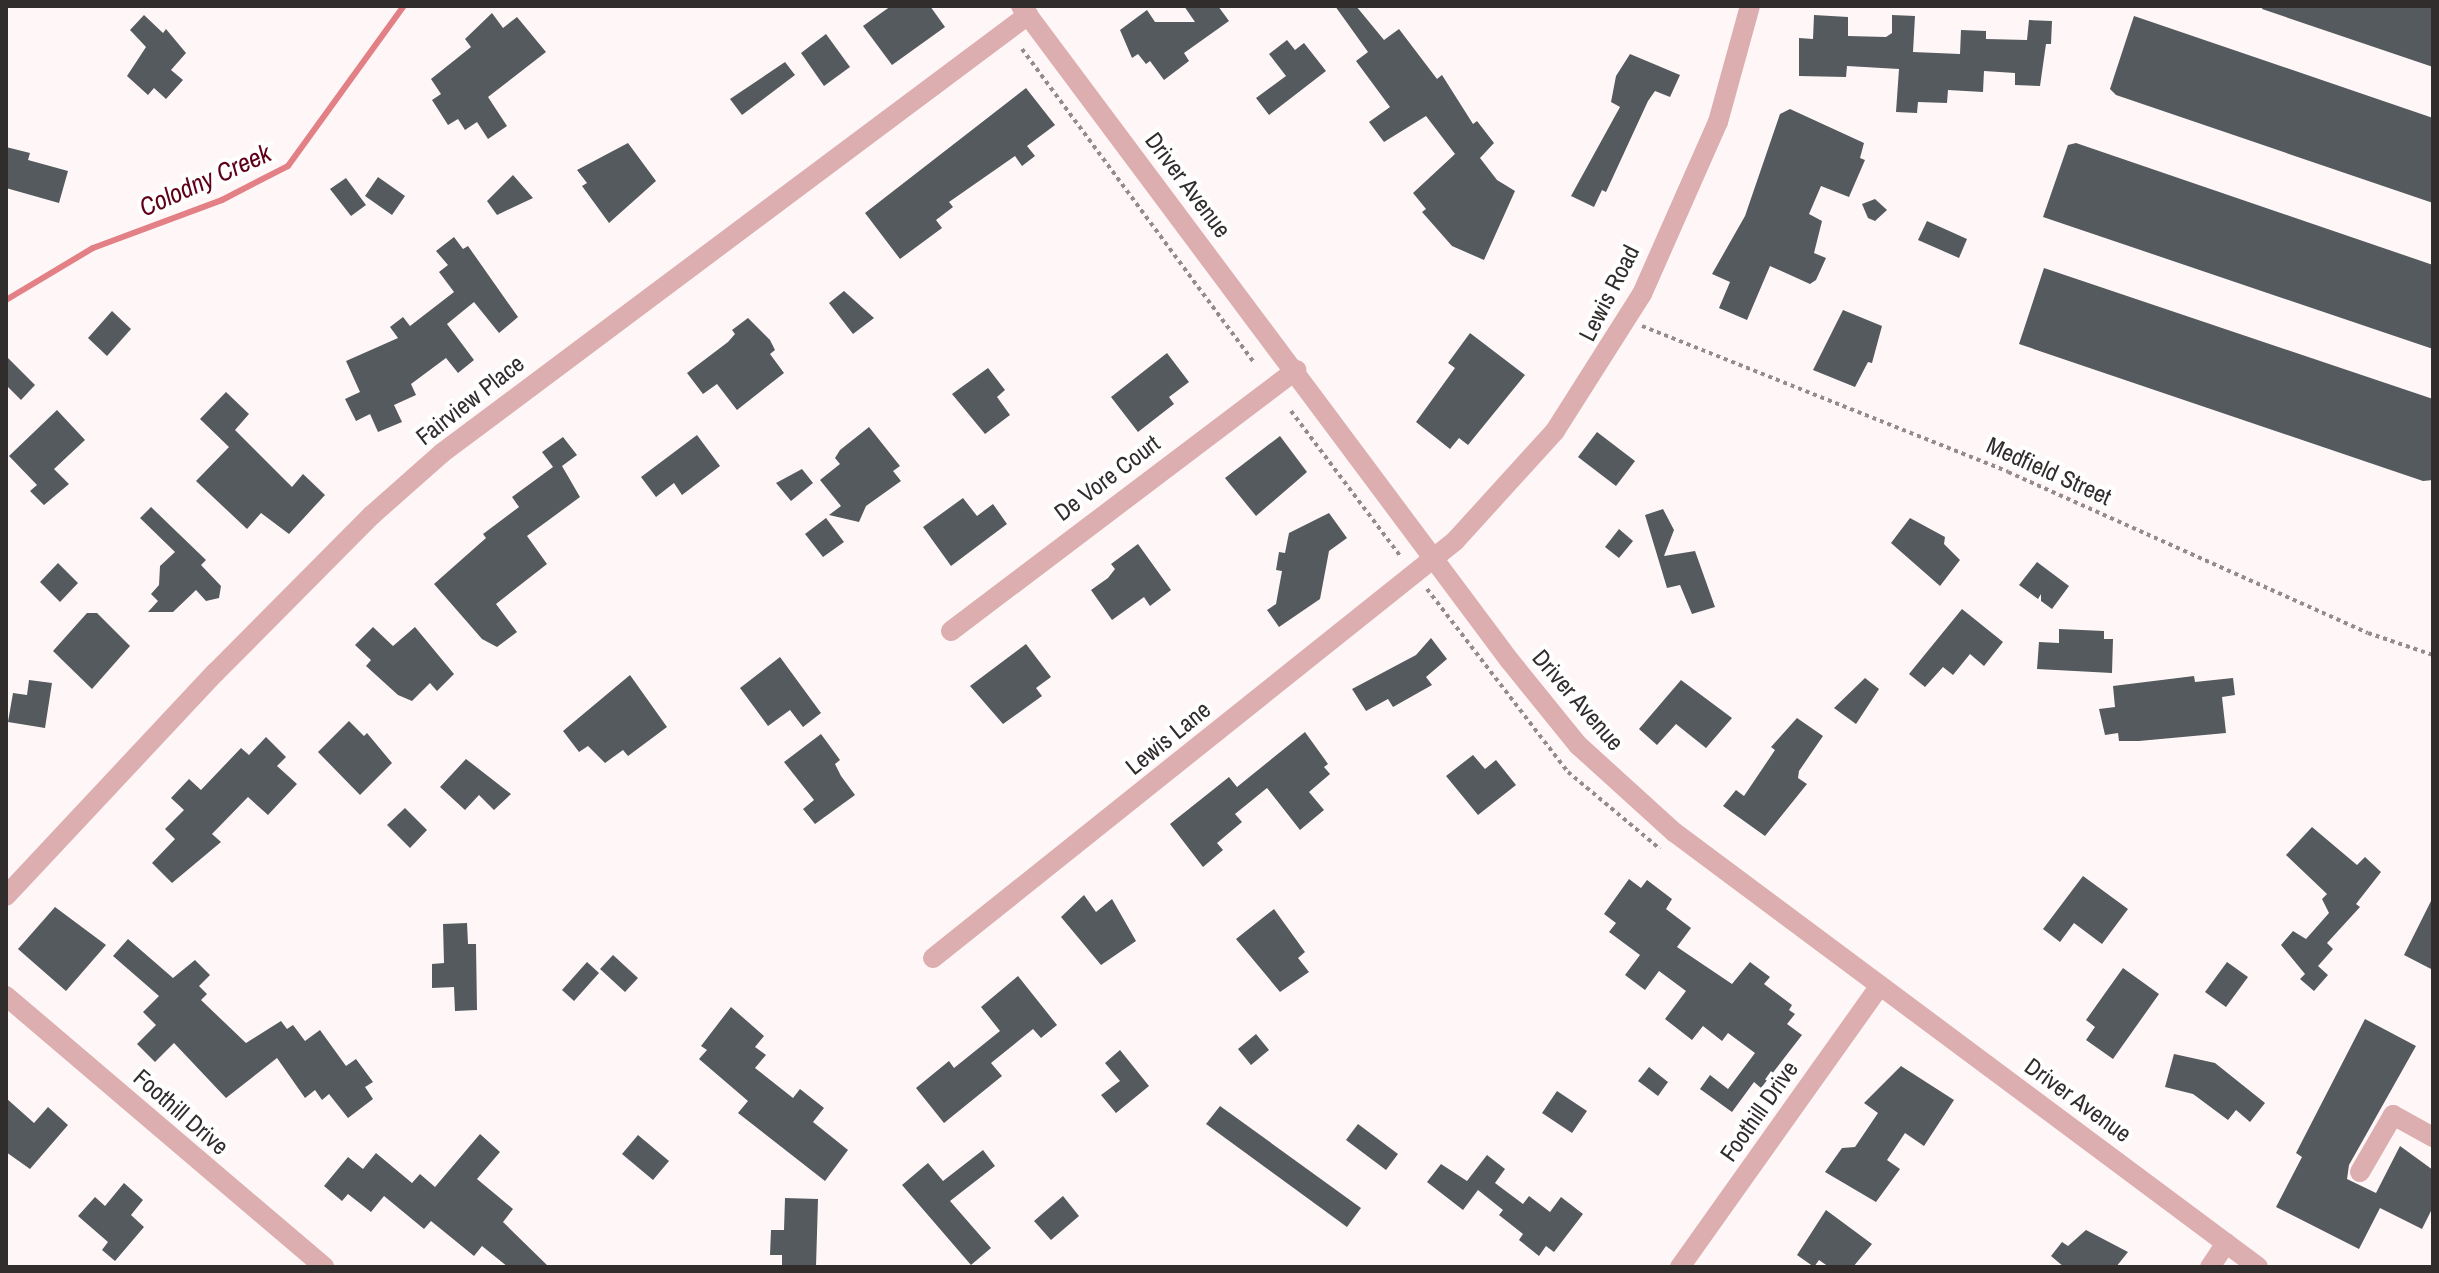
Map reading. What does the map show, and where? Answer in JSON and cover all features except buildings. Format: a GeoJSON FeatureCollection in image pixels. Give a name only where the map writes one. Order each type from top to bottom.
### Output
{"type":"FeatureCollection","features":[{"type":"Feature","properties":{"kind":"street","name":"Lewis Road"},"geometry":{"type":"LineString","coordinates":[[1434,558],[1555,431],[1629,321],[1718,122],[1750,6]]}},
{"type":"Feature","properties":{"kind":"street","name":"Driver Avenue"},"geometry":{"type":"LineString","coordinates":[[1024,11],[1553,716],[1615,782],[1880,986],[2258,1267]]}},
{"type":"Feature","properties":{"kind":"street","name":"Fairview Place"},"geometry":{"type":"LineString","coordinates":[[6,896],[215,673],[372,515],[442,453],[1024,11]]}},
{"type":"Feature","properties":{"kind":"street","name":"De Vore Court"},"geometry":{"type":"LineString","coordinates":[[951,631],[1296,370]]}},
{"type":"Feature","properties":{"kind":"street","name":"Lewis Lane"},"geometry":{"type":"LineString","coordinates":[[933,958],[1434,558]]}},
{"type":"Feature","properties":{"kind":"street","name":"Foothill Drive"},"geometry":{"type":"LineString","coordinates":[[1680,1267],[1880,986]]}},
{"type":"Feature","properties":{"kind":"street","name":"Foothill Drive"},"geometry":{"type":"LineString","coordinates":[[6,996],[324,1267]]}},
{"type":"Feature","properties":{"kind":"street"},"geometry":{"type":"LineString","coordinates":[[2360,1172],[2393,1115],[2433,1137]]}},
{"type":"Feature","properties":{"kind":"street"},"geometry":{"type":"LineString","coordinates":[[2210,1267],[2226,1243]]}},
{"type":"Feature","properties":{"kind":"path"},"geometry":{"type":"LineString","coordinates":[[1022,49],[1254,363]]}},
{"type":"Feature","properties":{"kind":"path","name":"Medfield Street"},"geometry":{"type":"LineString","coordinates":[[1646,328],[2008,472],[2368,633],[2433,655]]}},
{"type":"Feature","properties":{"kind":"path"},"geometry":{"type":"LineString","coordinates":[[1291,411],[1401,557]]}},
{"type":"Feature","properties":{"kind":"waterway","name":"Colodny Creek"},"geometry":{"type":"LineString","coordinates":[[6,300],[93,248],[222,200],[288,166],[404,6]]}}]}
